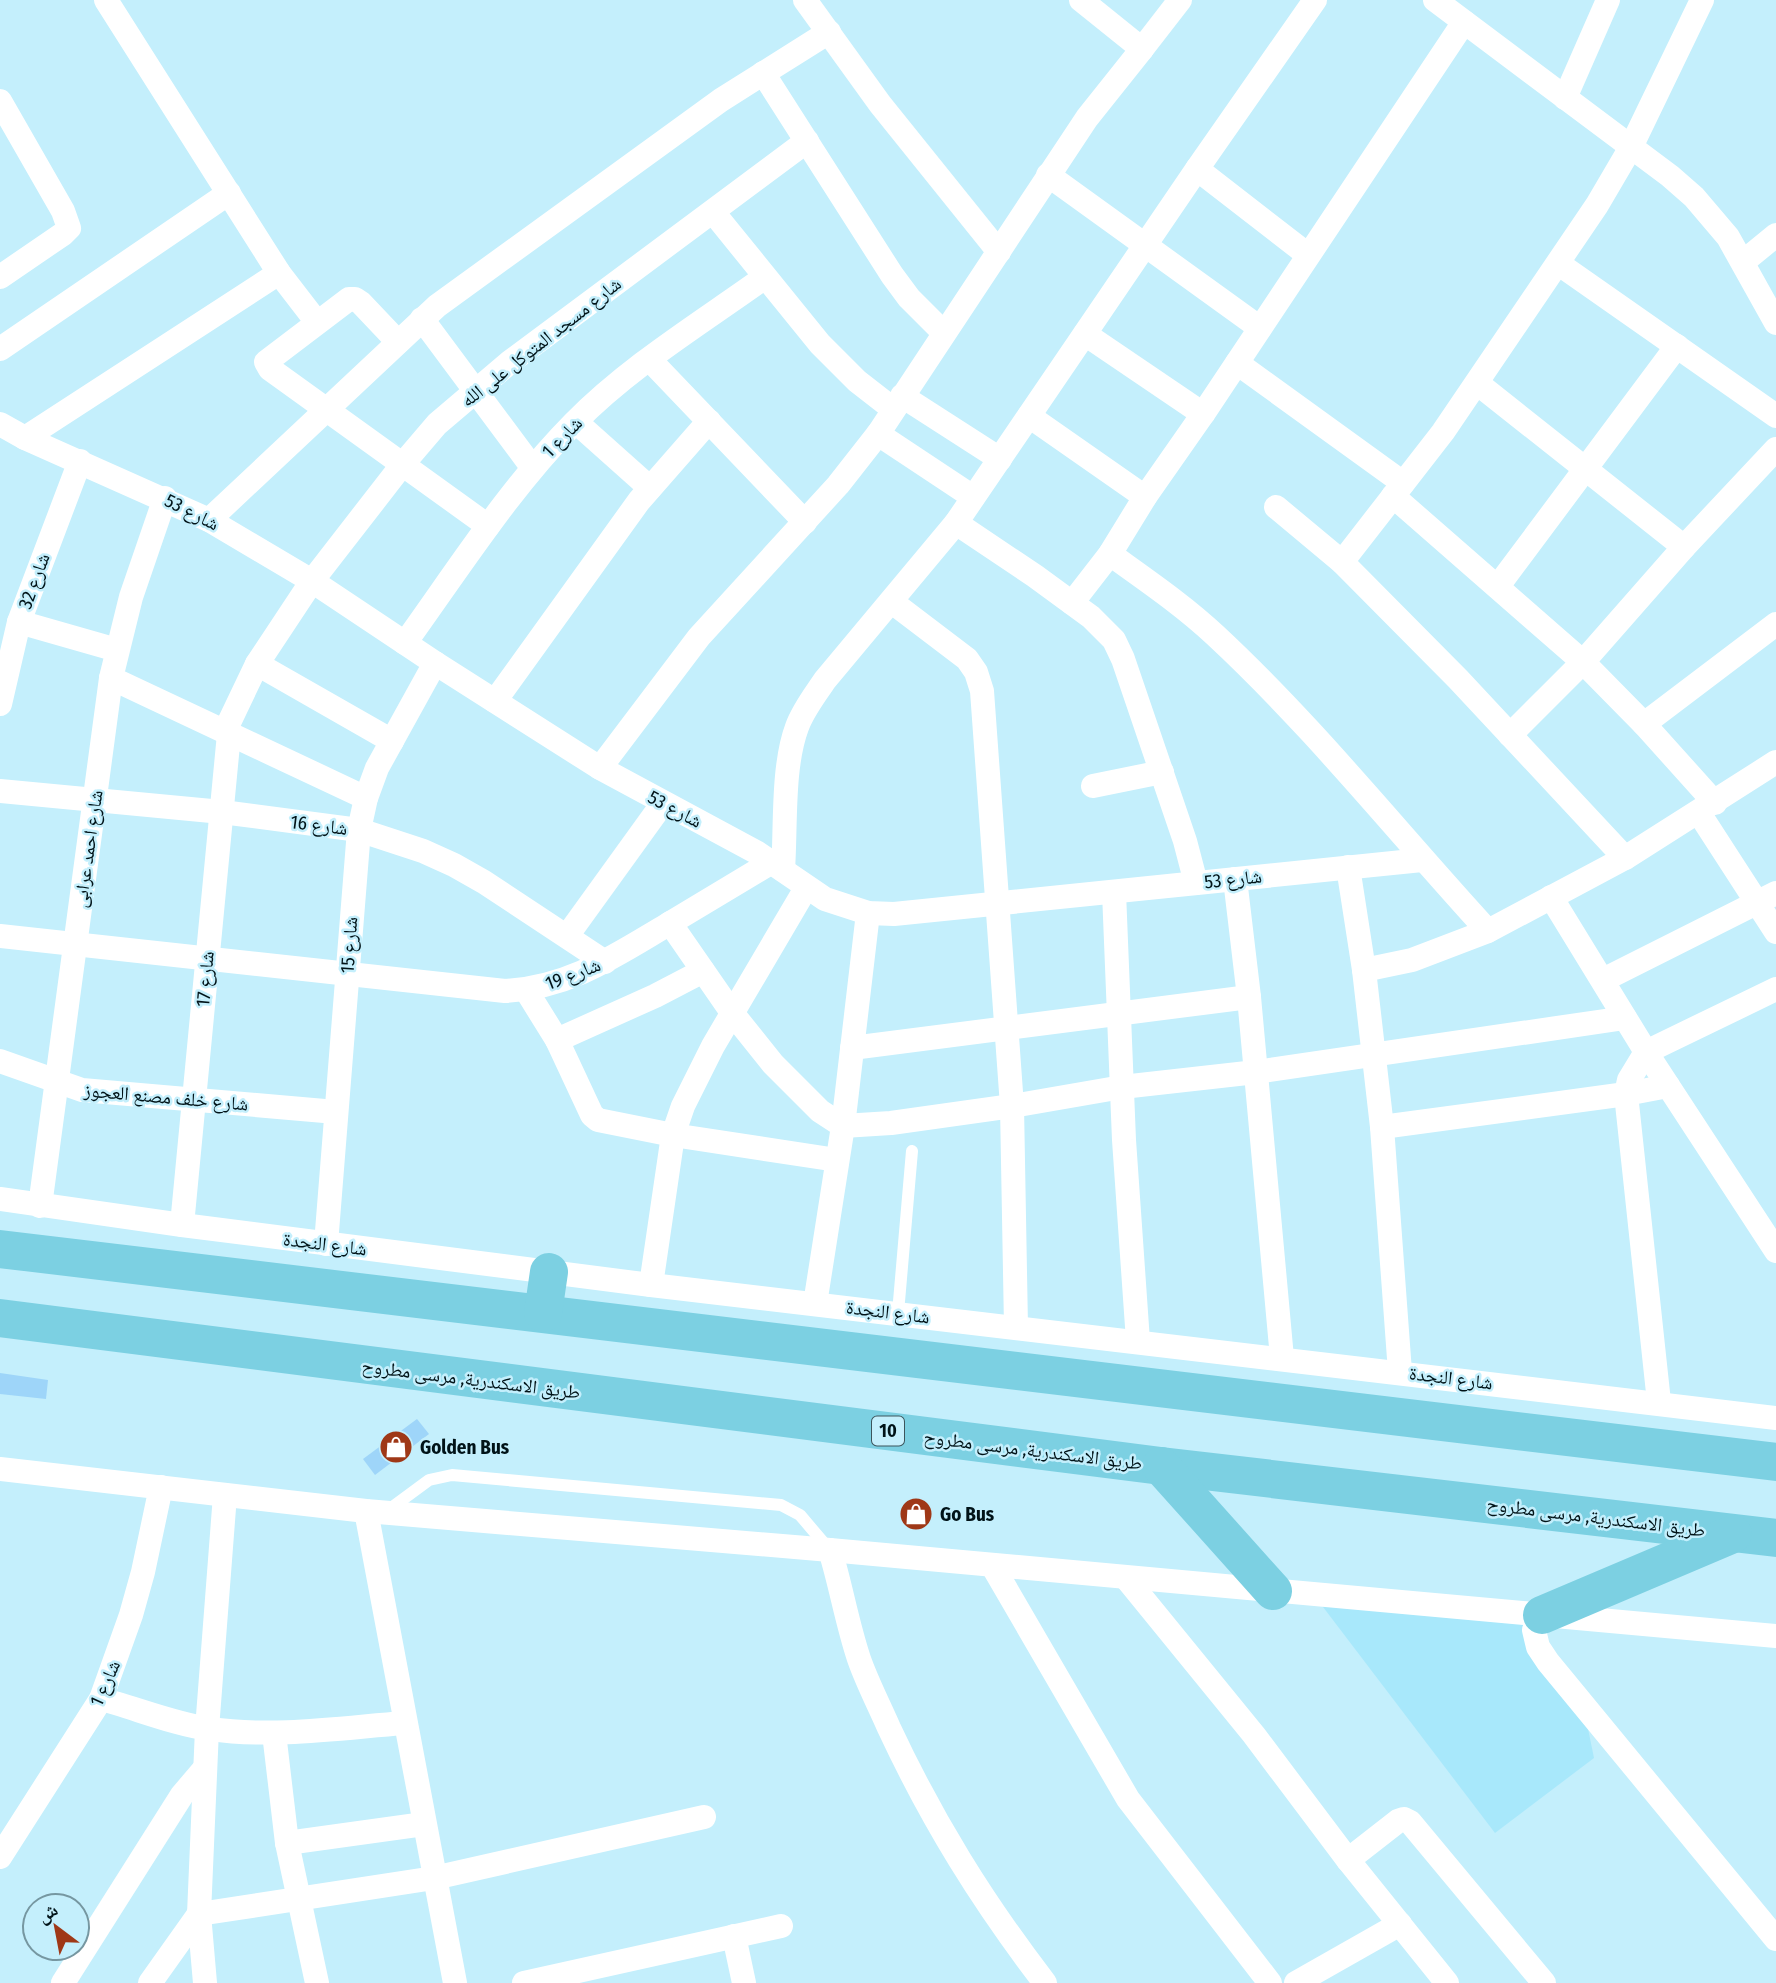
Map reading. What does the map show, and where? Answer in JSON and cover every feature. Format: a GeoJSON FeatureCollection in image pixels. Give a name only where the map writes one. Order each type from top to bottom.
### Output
{"type":"FeatureCollection","features":[{"type":"Feature","properties":{"kind":"main road"},"geometry":{"type":"LineString","coordinates":[[0,1248],[1776,1462]]}},
{"type":"Feature","properties":{"kind":"main road"},"geometry":{"type":"LineString","coordinates":[[543,1313],[549,1272]]}},
{"type":"Feature","properties":{"kind":"main road","name":"طريق الاسكندرية, مرسى مطروح"},"geometry":{"type":"LineString","coordinates":[[0,1318],[1161,1466],[1776,1538]]}},
{"type":"Feature","properties":{"kind":"main road"},"geometry":{"type":"LineString","coordinates":[[1161,1466],[1273,1591]]}},
{"type":"Feature","properties":{"kind":"main road"},"geometry":{"type":"LineString","coordinates":[[1542,1615],[1735,1533]]}},
{"type":"Feature","properties":{"kind":"street"},"geometry":{"type":"LineString","coordinates":[[106,0],[279,273],[317,321]]}},
{"type":"Feature","properties":{"kind":"street"},"geometry":{"type":"LineString","coordinates":[[805,0],[922,158],[999,252]]}},
{"type":"Feature","properties":{"kind":"street"},"geometry":{"type":"LineString","coordinates":[[1081,0],[1142,48]]}},
{"type":"Feature","properties":{"kind":"street"},"geometry":{"type":"LineString","coordinates":[[600,768],[699,637],[838,485],[878,434],[1087,118],[1180,0]]}},
{"type":"Feature","properties":{"kind":"street"},"geometry":{"type":"LineString","coordinates":[[778,866],[789,755],[797,727],[808,705],[825,680],[956,523],[1315,0]]}},
{"type":"Feature","properties":{"kind":"street"},"geometry":{"type":"LineString","coordinates":[[1435,0],[1566,97],[1694,197],[1728,237],[1776,323]]}},
{"type":"Feature","properties":{"kind":"street"},"geometry":{"type":"LineString","coordinates":[[1566,97],[1608,0]]}},
{"type":"Feature","properties":{"kind":"street"},"geometry":{"type":"LineString","coordinates":[[1342,562],[1477,383],[1559,264],[1631,147],[1702,0]]}},
{"type":"Feature","properties":{"kind":"street"},"geometry":{"type":"LineString","coordinates":[[1072,603],[1110,554],[1145,497],[1464,22]]}},
{"type":"Feature","properties":{"kind":"street"},"geometry":{"type":"LineString","coordinates":[[209,520],[422,319],[515,248],[721,100],[829,32]]}},
{"type":"Feature","properties":{"kind":"street"},"geometry":{"type":"LineString","coordinates":[[764,73],[892,275],[909,298],[944,333]]}},
{"type":"Feature","properties":{"kind":"street"},"geometry":{"type":"LineString","coordinates":[[0,101],[63,211],[69,228],[0,277]]}},
{"type":"Feature","properties":{"kind":"street","name":"شارع مسجد المتوكل على الله"},"geometry":{"type":"LineString","coordinates":[[227,732],[257,664],[312,580],[402,465],[438,424],[474,390],[807,141]]}},
{"type":"Feature","properties":{"kind":"street"},"geometry":{"type":"LineString","coordinates":[[1197,169],[1308,256]]}},
{"type":"Feature","properties":{"kind":"street"},"geometry":{"type":"LineString","coordinates":[[1048,175],[1260,328]]}},
{"type":"Feature","properties":{"kind":"street"},"geometry":{"type":"LineString","coordinates":[[0,349],[229,194]]}},
{"type":"Feature","properties":{"kind":"street"},"geometry":{"type":"LineString","coordinates":[[713,212],[839,364],[898,402],[1000,459]]}},
{"type":"Feature","properties":{"kind":"street"},"geometry":{"type":"LineString","coordinates":[[1743,262],[1776,235]]}},
{"type":"Feature","properties":{"kind":"street"},"geometry":{"type":"LineString","coordinates":[[1559,264],[1776,416]]}},
{"type":"Feature","properties":{"kind":"street"},"geometry":{"type":"LineString","coordinates":[[25,438],[279,273]]}},
{"type":"Feature","properties":{"kind":"street","name":"شارع 1"},"geometry":{"type":"LineString","coordinates":[[405,643],[532,467],[576,422],[608,392],[765,277]]}},
{"type":"Feature","properties":{"kind":"street"},"geometry":{"type":"LineString","coordinates":[[398,342],[355,299],[341,303],[266,362],[270,369],[326,411],[488,526]]}},
{"type":"Feature","properties":{"kind":"street"},"geometry":{"type":"LineString","coordinates":[[422,319],[532,467]]}},
{"type":"Feature","properties":{"kind":"street"},"geometry":{"type":"LineString","coordinates":[[1085,334],[1203,414]]}},
{"type":"Feature","properties":{"kind":"street"},"geometry":{"type":"LineString","coordinates":[[1498,586],[1677,346]]}},
{"type":"Feature","properties":{"kind":"street"},"geometry":{"type":"LineString","coordinates":[[650,360],[805,522]]}},
{"type":"Feature","properties":{"kind":"street"},"geometry":{"type":"LineString","coordinates":[[1237,363],[1398,489],[1498,586],[1583,662],[1644,724],[1707,808],[1767,898],[1776,932]]}},
{"type":"Feature","properties":{"kind":"street"},"geometry":{"type":"LineString","coordinates":[[1477,383],[1684,547]]}},
{"type":"Feature","properties":{"kind":"street"},"geometry":{"type":"LineString","coordinates":[[1029,416],[1145,497]]}},
{"type":"Feature","properties":{"kind":"street"},"geometry":{"type":"LineString","coordinates":[[495,701],[650,488],[709,421]]}},
{"type":"Feature","properties":{"kind":"street"},"geometry":{"type":"LineString","coordinates":[[576,422],[650,488]]}},
{"type":"Feature","properties":{"kind":"street","name":"شارع 53"},"geometry":{"type":"LineString","coordinates":[[0,424],[25,438],[165,498],[209,520],[312,580],[435,663],[600,768],[778,866],[806,888],[846,908],[894,914],[1422,860]]}},
{"type":"Feature","properties":{"kind":"street"},"geometry":{"type":"LineString","coordinates":[[878,434],[973,497]]}},
{"type":"Feature","properties":{"kind":"street"},"geometry":{"type":"LineString","coordinates":[[1510,735],[1583,662],[1684,547],[1776,449]]}},
{"type":"Feature","properties":{"kind":"street","name":"شارع 32"},"geometry":{"type":"LineString","coordinates":[[0,704],[19,622],[80,461]]}},
{"type":"Feature","properties":{"kind":"street","name":"شارع احمد عرابى"},"geometry":{"type":"LineString","coordinates":[[40,1206],[111,678],[131,597],[165,498]]}},
{"type":"Feature","properties":{"kind":"street"},"geometry":{"type":"LineString","coordinates":[[1276,507],[1342,562],[1625,858]]}},
{"type":"Feature","properties":{"kind":"street"},"geometry":{"type":"LineString","coordinates":[[956,523],[1072,603],[1114,639],[1124,659],[1162,772],[1196,883]]}},
{"type":"Feature","properties":{"kind":"street"},"geometry":{"type":"LineString","coordinates":[[1110,554],[1184,608],[1223,642],[1290,710],[1488,931]]}},
{"type":"Feature","properties":{"kind":"street"},"geometry":{"type":"LineString","coordinates":[[892,602],[967,659],[976,672],[982,691],[1012,1106],[1016,1327]]}},
{"type":"Feature","properties":{"kind":"street"},"geometry":{"type":"LineString","coordinates":[[19,622],[117,650]]}},
{"type":"Feature","properties":{"kind":"street"},"geometry":{"type":"LineString","coordinates":[[1644,724],[1776,624]]}},
{"type":"Feature","properties":{"kind":"street","name":"شارع 15"},"geometry":{"type":"LineString","coordinates":[[326,1244],[359,830],[366,798],[377,768],[435,663]]}},
{"type":"Feature","properties":{"kind":"street"},"geometry":{"type":"LineString","coordinates":[[257,664],[392,741]]}},
{"type":"Feature","properties":{"kind":"street"},"geometry":{"type":"LineString","coordinates":[[111,678],[366,798]]}},
{"type":"Feature","properties":{"kind":"street","name":"شارع 17"},"geometry":{"type":"LineString","coordinates":[[182,1225],[222,812],[227,732]]}},
{"type":"Feature","properties":{"kind":"street"},"geometry":{"type":"LineString","coordinates":[[1364,970],[1412,960],[1488,931],[1625,858],[1776,762]]}},
{"type":"Feature","properties":{"kind":"street"},"geometry":{"type":"LineString","coordinates":[[1093,786],[1162,772]]}},
{"type":"Feature","properties":{"kind":"street","name":"شارع 16"},"geometry":{"type":"LineString","coordinates":[[0,791],[222,812],[359,830],[423,851],[454,865],[605,961]]}},
{"type":"Feature","properties":{"kind":"street"},"geometry":{"type":"LineString","coordinates":[[567,936],[663,803]]}},
{"type":"Feature","properties":{"kind":"street","name":"شارع 19"},"geometry":{"type":"LineString","coordinates":[[0,936],[505,991],[526,990],[548,986],[582,973],[778,866]]}},
{"type":"Feature","properties":{"kind":"street"},"geometry":{"type":"LineString","coordinates":[[1348,867],[1364,970],[1382,1127],[1400,1372]]}},
{"type":"Feature","properties":{"kind":"street"},"geometry":{"type":"LineString","coordinates":[[1234,879],[1249,997],[1282,1358]]}},
{"type":"Feature","properties":{"kind":"street"},"geometry":{"type":"LineString","coordinates":[[651,1284],[673,1135],[696,1077],[806,888]]}},
{"type":"Feature","properties":{"kind":"street"},"geometry":{"type":"LineString","coordinates":[[1114,892],[1122,1087],[1138,1341]]}},
{"type":"Feature","properties":{"kind":"street"},"geometry":{"type":"LineString","coordinates":[[1551,897],[1646,1052],[1775,1245]]}},
{"type":"Feature","properties":{"kind":"street"},"geometry":{"type":"LineString","coordinates":[[1603,980],[1767,898]]}},
{"type":"Feature","properties":{"kind":"street"},"geometry":{"type":"LineString","coordinates":[[815,1304],[843,1126],[868,912]]}},
{"type":"Feature","properties":{"kind":"street"},"geometry":{"type":"LineString","coordinates":[[670,923],[733,1014],[797,1090],[820,1111],[843,1126],[891,1123],[1122,1087],[1256,1072],[1626,1018]]}},
{"type":"Feature","properties":{"kind":"street"},"geometry":{"type":"LineString","coordinates":[[557,1040],[703,971]]}},
{"type":"Feature","properties":{"kind":"street"},"geometry":{"type":"LineString","coordinates":[[1659,1402],[1626,1094],[1632,1073],[1646,1052],[1776,989]]}},
{"type":"Feature","properties":{"kind":"street"},"geometry":{"type":"LineString","coordinates":[[526,990],[557,1040],[592,1115],[598,1120],[673,1135],[838,1160]]}},
{"type":"Feature","properties":{"kind":"street"},"geometry":{"type":"LineString","coordinates":[[852,1048],[1249,997]]}},
{"type":"Feature","properties":{"kind":"street","name":"شارع خلف مصنع العجوز"},"geometry":{"type":"LineString","coordinates":[[0,1062],[82,1090],[336,1112]]}},
{"type":"Feature","properties":{"kind":"street"},"geometry":{"type":"LineString","coordinates":[[1382,1127],[1668,1086]]}},
{"type":"Feature","properties":{"kind":"street","name":"شارع النجدة"},"geometry":{"type":"LineString","coordinates":[[0,1199],[549,1272],[1776,1418]]}},
{"type":"Feature","properties":{"kind":"street"},"geometry":{"type":"LineString","coordinates":[[0,1469],[375,1512],[830,1550],[1776,1636]]}},
{"type":"Feature","properties":{"kind":"street","name":"شارع 1"},"geometry":{"type":"LineString","coordinates":[[0,1857],[101,1699],[131,1615],[161,1488]]}},
{"type":"Feature","properties":{"kind":"street"},"geometry":{"type":"LineString","coordinates":[[205,1983],[198,1914],[207,1729],[225,1495]]}},
{"type":"Feature","properties":{"kind":"street"},"geometry":{"type":"LineString","coordinates":[[375,1512],[404,1723],[455,1983]]}},
{"type":"Feature","properties":{"kind":"street"},"geometry":{"type":"LineString","coordinates":[[830,1550],[860,1660],[910,1772],[960,1863],[1045,1983]]}},
{"type":"Feature","properties":{"kind":"street"},"geometry":{"type":"LineString","coordinates":[[992,1565],[1128,1799],[1269,1983]]}},
{"type":"Feature","properties":{"kind":"street"},"geometry":{"type":"LineString","coordinates":[[1126,1578],[1254,1735],[1348,1860],[1447,1983]]}},
{"type":"Feature","properties":{"kind":"street"},"geometry":{"type":"LineString","coordinates":[[1542,1615],[1534,1630],[1538,1647],[1548,1662],[1776,1939]]}},
{"type":"Feature","properties":{"kind":"street"},"geometry":{"type":"LineString","coordinates":[[101,1699],[207,1729],[274,1733],[404,1723]]}},
{"type":"Feature","properties":{"kind":"street"},"geometry":{"type":"LineString","coordinates":[[274,1733],[287,1843],[317,1983]]}},
{"type":"Feature","properties":{"kind":"street"},"geometry":{"type":"LineString","coordinates":[[63,1983],[182,1795],[205,1768]]}},
{"type":"Feature","properties":{"kind":"street"},"geometry":{"type":"LineString","coordinates":[[150,1983],[198,1914],[434,1878],[704,1817]]}},
{"type":"Feature","properties":{"kind":"street"},"geometry":{"type":"LineString","coordinates":[[1348,1860],[1392,1825],[1404,1819],[1410,1822],[1544,1983]]}},
{"type":"Feature","properties":{"kind":"street"},"geometry":{"type":"LineString","coordinates":[[287,1843],[424,1824]]}},
{"type":"Feature","properties":{"kind":"street"},"geometry":{"type":"LineString","coordinates":[[1296,1983],[1400,1924]]}},
{"type":"Feature","properties":{"kind":"street"},"geometry":{"type":"LineString","coordinates":[[524,1983],[781,1926]]}},
{"type":"Feature","properties":{"kind":"street"},"geometry":{"type":"LineString","coordinates":[[734,1936],[744,1983]]}},
{"type":"Feature","properties":{"kind":"lane"},"geometry":{"type":"LineString","coordinates":[[898,1313],[912,1151]]}},
{"type":"Feature","properties":{"kind":"lane"},"geometry":{"type":"LineString","coordinates":[[375,1512],[429,1480],[452,1475],[781,1505],[800,1515],[830,1550]]}},
{"type":"Feature","properties":{"kind":"shaded area"},"geometry":{"type":"Polygon","coordinates":[[[1320,1603],[1527,1613],[1585,1714],[1594,1758],[1495,1833],[1320,1603]]]}},
{"type":"Feature","properties":{"kind":"building"},"geometry":{"type":"Polygon","coordinates":[[[0,1373],[48,1380],[46,1399],[0,1394],[0,1373]]]}},
{"type":"Feature","properties":{"kind":"building","name":"Golden Bus"},"geometry":{"type":"Polygon","coordinates":[[[417,1419],[429,1434],[375,1475],[363,1459],[417,1419]]]}},
{"type":"Feature","properties":{"kind":"place","name":"Golden Bus"},"geometry":{"type":"Point","coordinates":[396,1447]}},
{"type":"Feature","properties":{"kind":"place","name":"Go Bus"},"geometry":{"type":"Point","coordinates":[916,1514]}}]}
